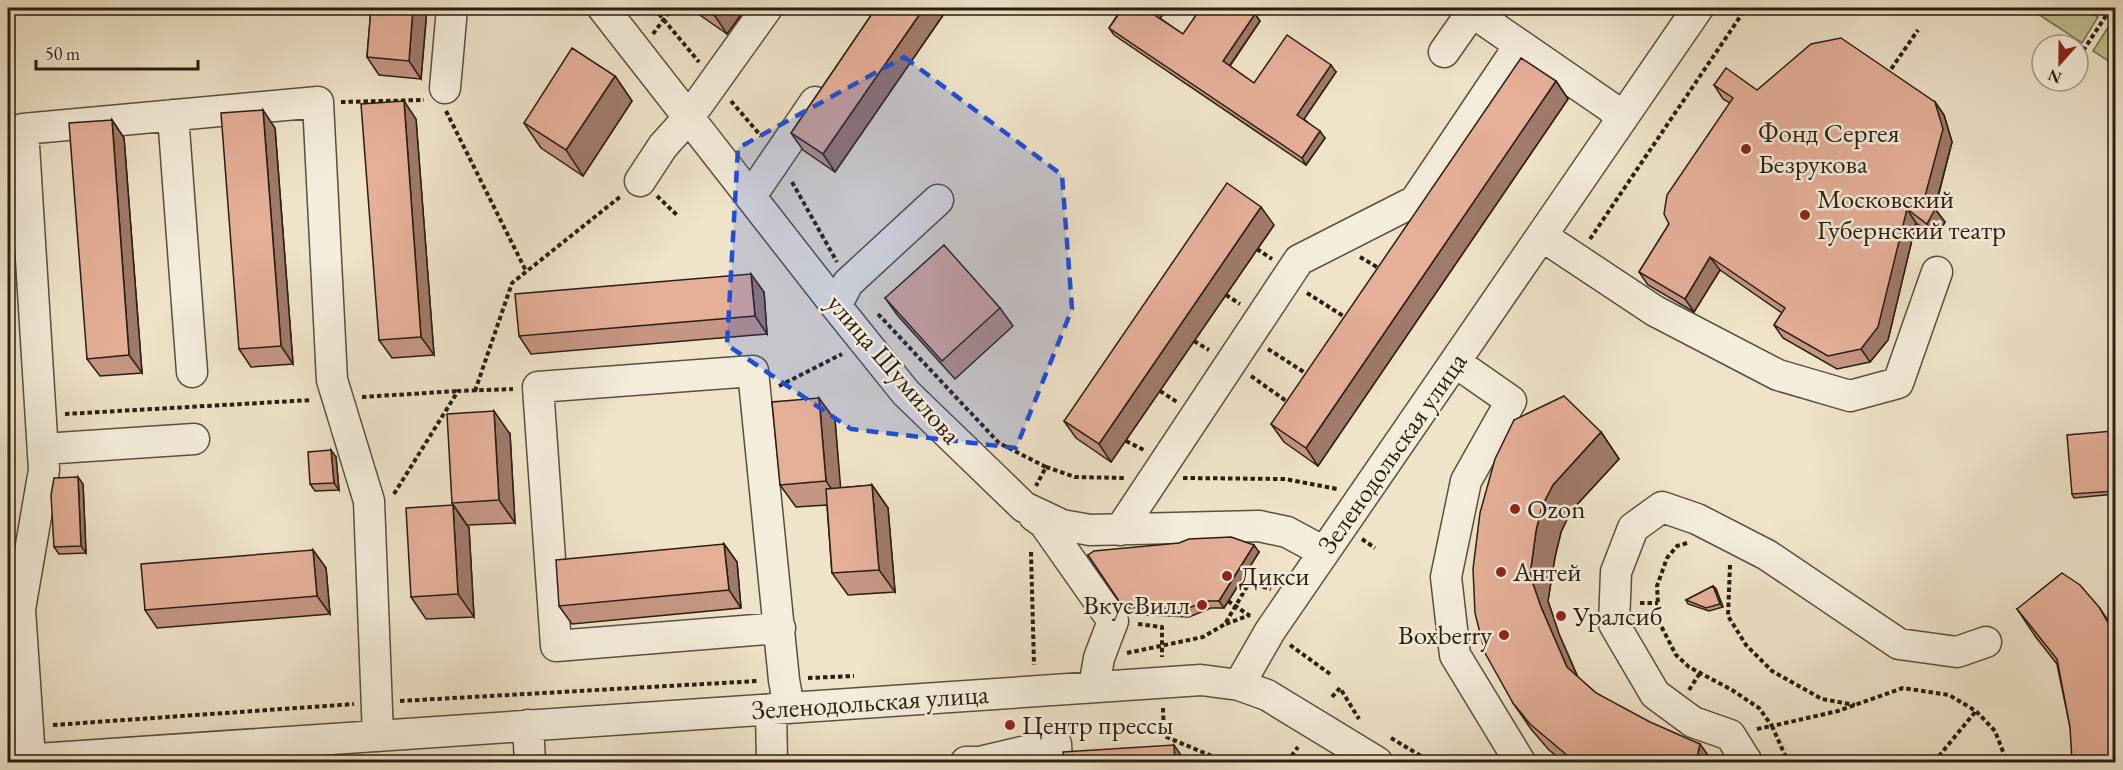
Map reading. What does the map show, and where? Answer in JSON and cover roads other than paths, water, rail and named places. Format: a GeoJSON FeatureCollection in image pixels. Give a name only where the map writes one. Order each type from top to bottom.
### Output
{"type":"FeatureCollection","features":[{"type":"Feature","properties":{"kind":"street"},"geometry":{"type":"LineString","coordinates":[[439,99],[452,8]]}},
{"type":"Feature","properties":{"kind":"street","name":"улица Шумилова"},"geometry":{"type":"LineString","coordinates":[[603,8],[906,393],[1034,515],[1062,525],[1090,530],[1259,526],[1287,532],[1324,552]]}},
{"type":"Feature","properties":{"kind":"street"},"geometry":{"type":"LineString","coordinates":[[640,181],[663,146],[689,117],[767,8]]}},
{"type":"Feature","properties":{"kind":"street","name":"Зеленодольская улица"},"geometry":{"type":"LineString","coordinates":[[19,760],[320,751],[378,736],[528,725],[781,699],[1096,672],[1239,685],[1270,631],[1698,8]]}},
{"type":"Feature","properties":{"kind":"street"},"geometry":{"type":"LineString","coordinates":[[1444,52],[1472,12],[1610,107],[1622,119]]}},
{"type":"Feature","properties":{"kind":"street"},"geometry":{"type":"LineString","coordinates":[[1120,530],[1299,260],[1414,201],[1519,46]]}},
{"type":"Feature","properties":{"kind":"street"},"geometry":{"type":"LineString","coordinates":[[751,196],[828,84]]}},
{"type":"Feature","properties":{"kind":"street"},"geometry":{"type":"LineString","coordinates":[[19,760],[28,727],[16,657],[20,609],[44,470],[15,120],[173,115],[318,102],[332,380],[369,501],[396,700],[378,736]]}},
{"type":"Feature","properties":{"kind":"street"},"geometry":{"type":"LineString","coordinates":[[173,115],[192,372]]}},
{"type":"Feature","properties":{"kind":"street"},"geometry":{"type":"LineString","coordinates":[[836,306],[848,283],[938,200]]}},
{"type":"Feature","properties":{"kind":"street"},"geometry":{"type":"LineString","coordinates":[[1542,236],[1655,311],[1778,375],[1850,396],[1898,383],[1937,272]]}},
{"type":"Feature","properties":{"kind":"street"},"geometry":{"type":"LineString","coordinates":[[1455,362],[1511,401],[1466,481],[1446,577],[1455,656],[1520,762]]}},
{"type":"Feature","properties":{"kind":"street"},"geometry":{"type":"LineString","coordinates":[[772,762],[781,699],[780,628],[753,371],[538,387],[556,646],[780,628]]}},
{"type":"Feature","properties":{"kind":"street"},"geometry":{"type":"LineString","coordinates":[[43,449],[194,439]]}},
{"type":"Feature","properties":{"kind":"street"},"geometry":{"type":"LineString","coordinates":[[1747,762],[1730,735],[1693,722],[1656,694],[1614,624],[1616,572],[1634,528],[1662,507],[1697,519],[1767,555],[1899,644],[1957,652],[1986,642]]}},
{"type":"Feature","properties":{"kind":"street"},"geometry":{"type":"LineString","coordinates":[[1034,515],[1113,621],[1096,672]]}},
{"type":"Feature","properties":{"kind":"street"},"geometry":{"type":"LineString","coordinates":[[1239,685],[1267,696],[1352,743],[1381,749]]}},
{"type":"Feature","properties":{"kind":"street"},"geometry":{"type":"LineString","coordinates":[[528,725],[530,762]]}},
{"type":"Feature","properties":{"kind":"street"},"geometry":{"type":"LineString","coordinates":[[966,762],[979,762],[1056,744],[1057,762]]}},
{"type":"Feature","properties":{"kind":"place","name":"Фонд Сергея Безрукова"},"geometry":{"type":"Point","coordinates":[1746,149]}},
{"type":"Feature","properties":{"kind":"place","name":"Московский Губернский театр"},"geometry":{"type":"Point","coordinates":[1805,215]}},
{"type":"Feature","properties":{"kind":"place","name":"Ozon"},"geometry":{"type":"Point","coordinates":[1515,509]}},
{"type":"Feature","properties":{"kind":"place","name":"Антей"},"geometry":{"type":"Point","coordinates":[1501,572]}},
{"type":"Feature","properties":{"kind":"place","name":"Дикси"},"geometry":{"type":"Point","coordinates":[1227,576]}},
{"type":"Feature","properties":{"kind":"place","name":"ВкусВилл"},"geometry":{"type":"Point","coordinates":[1202,605]}},
{"type":"Feature","properties":{"kind":"place","name":"Уралсиб"},"geometry":{"type":"Point","coordinates":[1561,616]}},
{"type":"Feature","properties":{"kind":"place","name":"Boxberry"},"geometry":{"type":"Point","coordinates":[1504,635]}},
{"type":"Feature","properties":{"kind":"place","name":"Центр прессы"},"geometry":{"type":"Point","coordinates":[1010,725]}}]}
